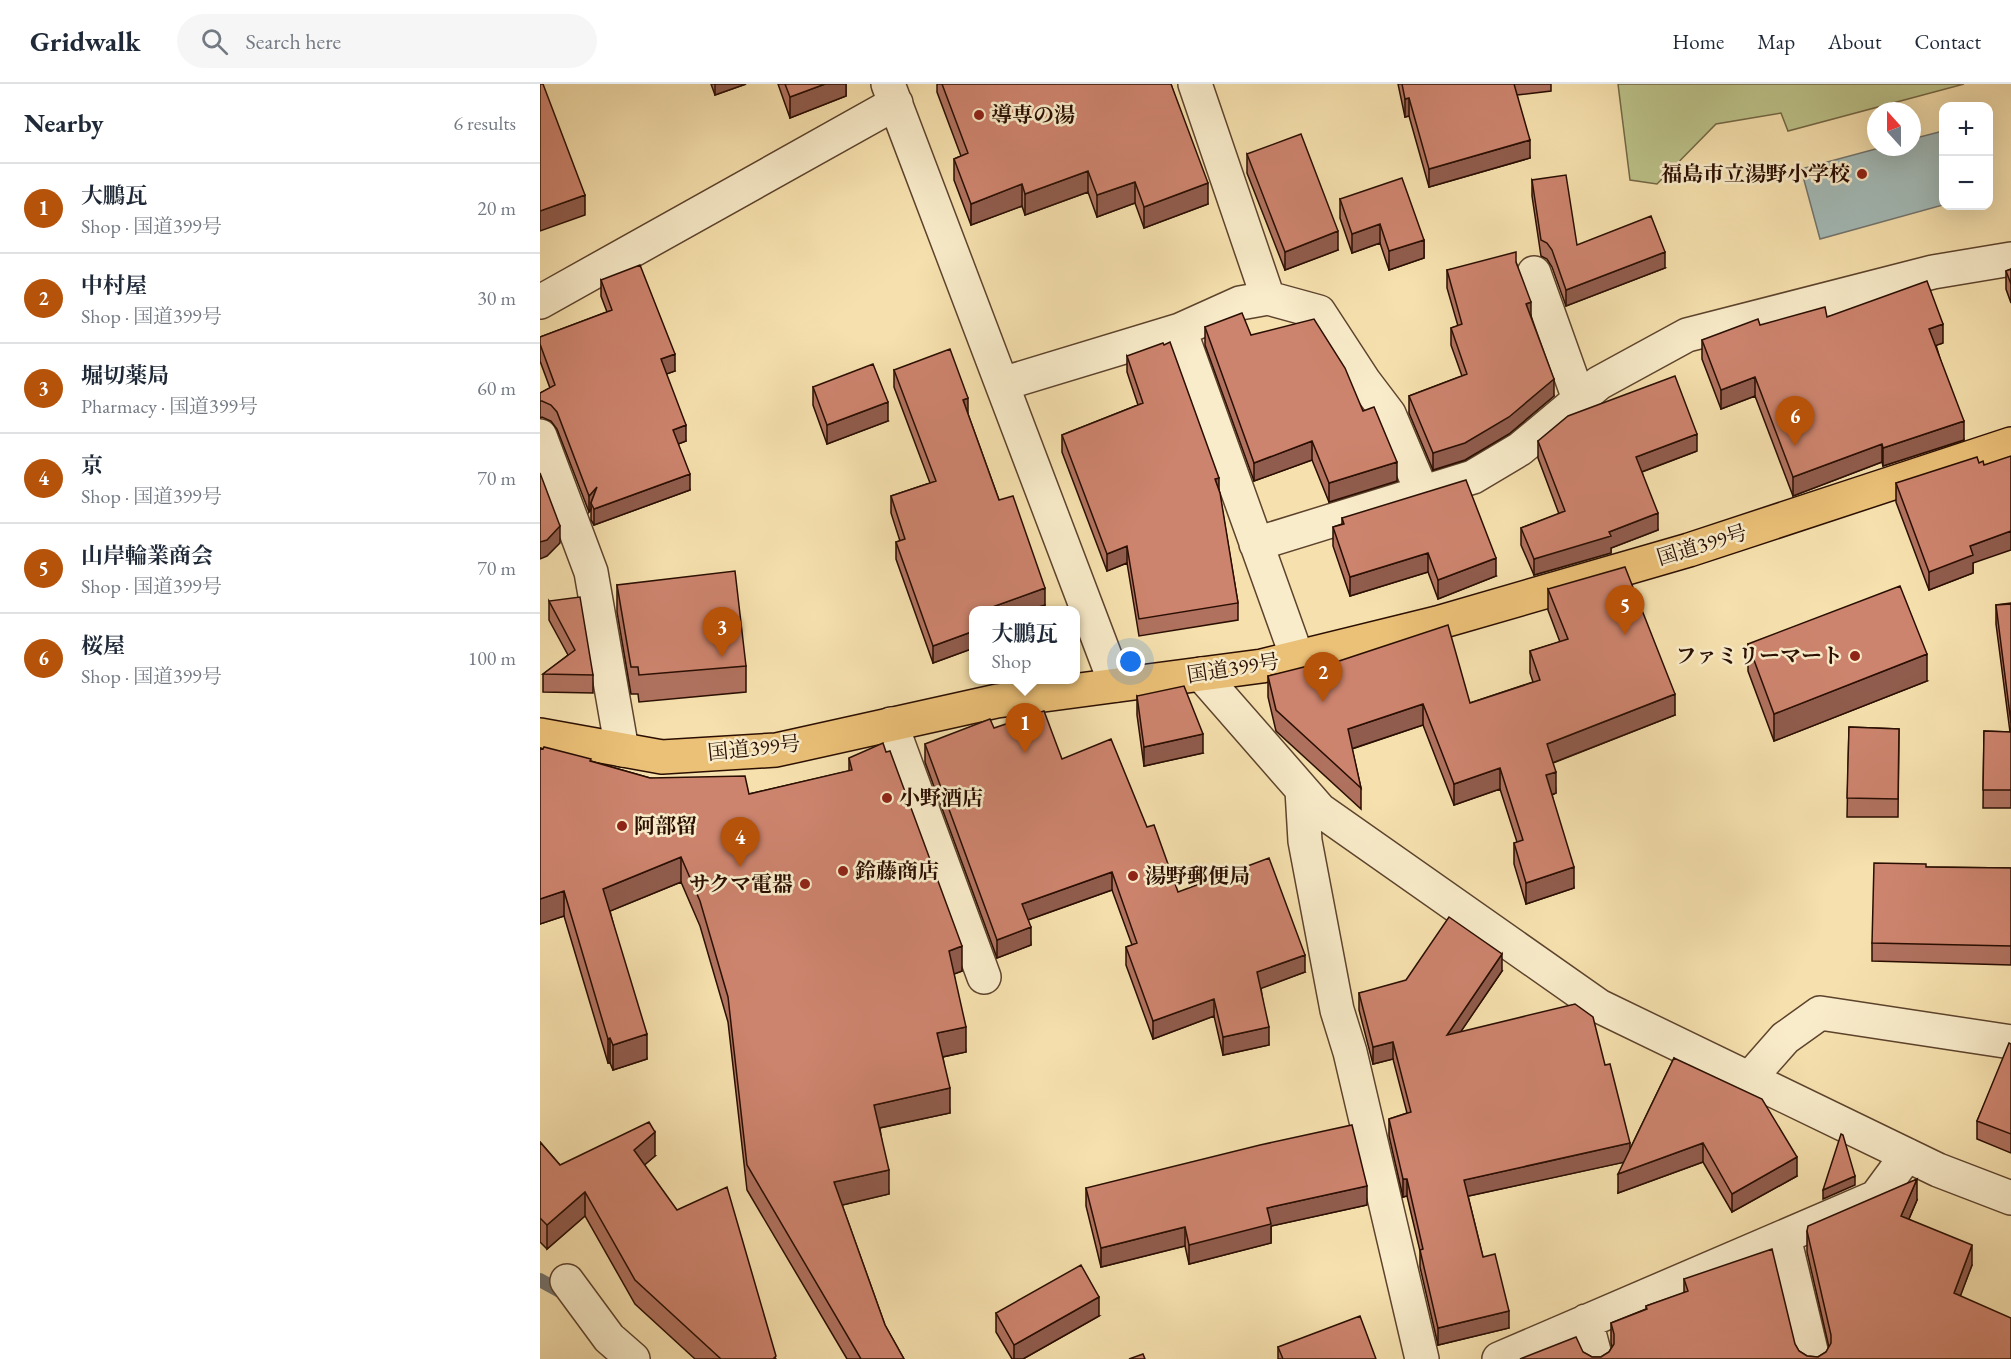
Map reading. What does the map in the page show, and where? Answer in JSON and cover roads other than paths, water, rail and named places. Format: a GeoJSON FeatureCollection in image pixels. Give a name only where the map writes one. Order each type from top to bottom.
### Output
{"type":"FeatureCollection","features":[{"type":"Feature","properties":{"kind":"highway","name":"国道399号"},"geometry":{"type":"LineString","coordinates":[[540,735],[662,756],[776,750],[997,701],[1262,666],[1437,623],[1689,550],[2011,444]]}},
{"type":"Feature","properties":{"kind":"street"},"geometry":{"type":"LineString","coordinates":[[1195,84],[1268,298]]}},
{"type":"Feature","properties":{"kind":"street"},"geometry":{"type":"LineString","coordinates":[[540,303],[892,94],[1116,685]]}},
{"type":"Feature","properties":{"kind":"street"},"geometry":{"type":"LineString","coordinates":[[1256,544],[1473,477],[1520,449],[1599,383],[1687,335],[1933,272],[2011,259]]}},
{"type":"Feature","properties":{"kind":"street"},"geometry":{"type":"LineString","coordinates":[[1534,273],[1579,399]]}},
{"type":"Feature","properties":{"kind":"street"},"geometry":{"type":"LineString","coordinates":[[1002,384],[1180,330],[1240,303],[1268,298],[1319,312],[1389,414],[1422,492]]}},
{"type":"Feature","properties":{"kind":"street"},"geometry":{"type":"LineString","coordinates":[[1180,330],[1297,657]]}},
{"type":"Feature","properties":{"kind":"street"},"geometry":{"type":"LineString","coordinates":[[540,436],[591,572],[622,750]]}},
{"type":"Feature","properties":{"kind":"street"},"geometry":{"type":"LineString","coordinates":[[1201,674],[1320,810],[1599,1006],[1938,1170],[2011,1198]]}},
{"type":"Feature","properties":{"kind":"street"},"geometry":{"type":"LineString","coordinates":[[891,724],[984,977]]}},
{"type":"Feature","properties":{"kind":"street"},"geometry":{"type":"LineString","coordinates":[[1302,790],[1305,841],[1337,1010],[1350,1052],[1422,1359]]}},
{"type":"Feature","properties":{"kind":"street"},"geometry":{"type":"LineString","coordinates":[[1749,1079],[1785,1038],[1820,1013],[2011,1042]]}},
{"type":"Feature","properties":{"kind":"street"},"geometry":{"type":"LineString","coordinates":[[1499,1359],[1876,1197],[1907,1155]]}},
{"type":"Feature","properties":{"kind":"street"},"geometry":{"type":"LineString","coordinates":[[1784,1236],[1814,1359]]}},
{"type":"Feature","properties":{"kind":"street"},"geometry":{"type":"LineString","coordinates":[[567,1281],[609,1338],[633,1359]]}},
{"type":"Feature","properties":{"kind":"street"},"geometry":{"type":"LineString","coordinates":[[1586,1321],[1596,1359]]}},
{"type":"Feature","properties":{"kind":"water"},"geometry":{"type":"Polygon","coordinates":[[[1939,132],[1939,206],[1820,239],[1801,169],[1867,151],[1867,156],[1921,156],[1921,137],[1939,132]]]}},
{"type":"Feature","properties":{"kind":"waterway"},"geometry":{"type":"LineString","coordinates":[[540,1280],[567,1295]]}},
{"type":"Feature","properties":{"kind":"place","name":"導専の湯"},"geometry":{"type":"Point","coordinates":[979,115]}},
{"type":"Feature","properties":{"kind":"place","name":"福島市立湯野小学校"},"geometry":{"type":"Point","coordinates":[1862,174]}},
{"type":"Feature","properties":{"kind":"place","name":"桜屋"},"geometry":{"type":"Point","coordinates":[1795,446]}},
{"type":"Feature","properties":{"kind":"place","name":"山岸輪業商会"},"geometry":{"type":"Point","coordinates":[1625,635]}},
{"type":"Feature","properties":{"kind":"place","name":"ファミリーマート"},"geometry":{"type":"Point","coordinates":[1855,656]}},
{"type":"Feature","properties":{"kind":"place","name":"堀切薬局"},"geometry":{"type":"Point","coordinates":[722,657]}},
{"type":"Feature","properties":{"kind":"place","name":"中村屋"},"geometry":{"type":"Point","coordinates":[1323,702]}},
{"type":"Feature","properties":{"kind":"place","name":"大鵬瓦"},"geometry":{"type":"Point","coordinates":[1025,753]}},
{"type":"Feature","properties":{"kind":"place","name":"小野酒店"},"geometry":{"type":"Point","coordinates":[887,798]}},
{"type":"Feature","properties":{"kind":"place","name":"阿部留"},"geometry":{"type":"Point","coordinates":[622,826]}},
{"type":"Feature","properties":{"kind":"place","name":"京"},"geometry":{"type":"Point","coordinates":[740,867]}},
{"type":"Feature","properties":{"kind":"place","name":"鈴藤商店"},"geometry":{"type":"Point","coordinates":[843,871]}},
{"type":"Feature","properties":{"kind":"place","name":"湯野郵便局"},"geometry":{"type":"Point","coordinates":[1133,876]}},
{"type":"Feature","properties":{"kind":"place","name":"サクマ電器"},"geometry":{"type":"Point","coordinates":[805,884]}}]}
